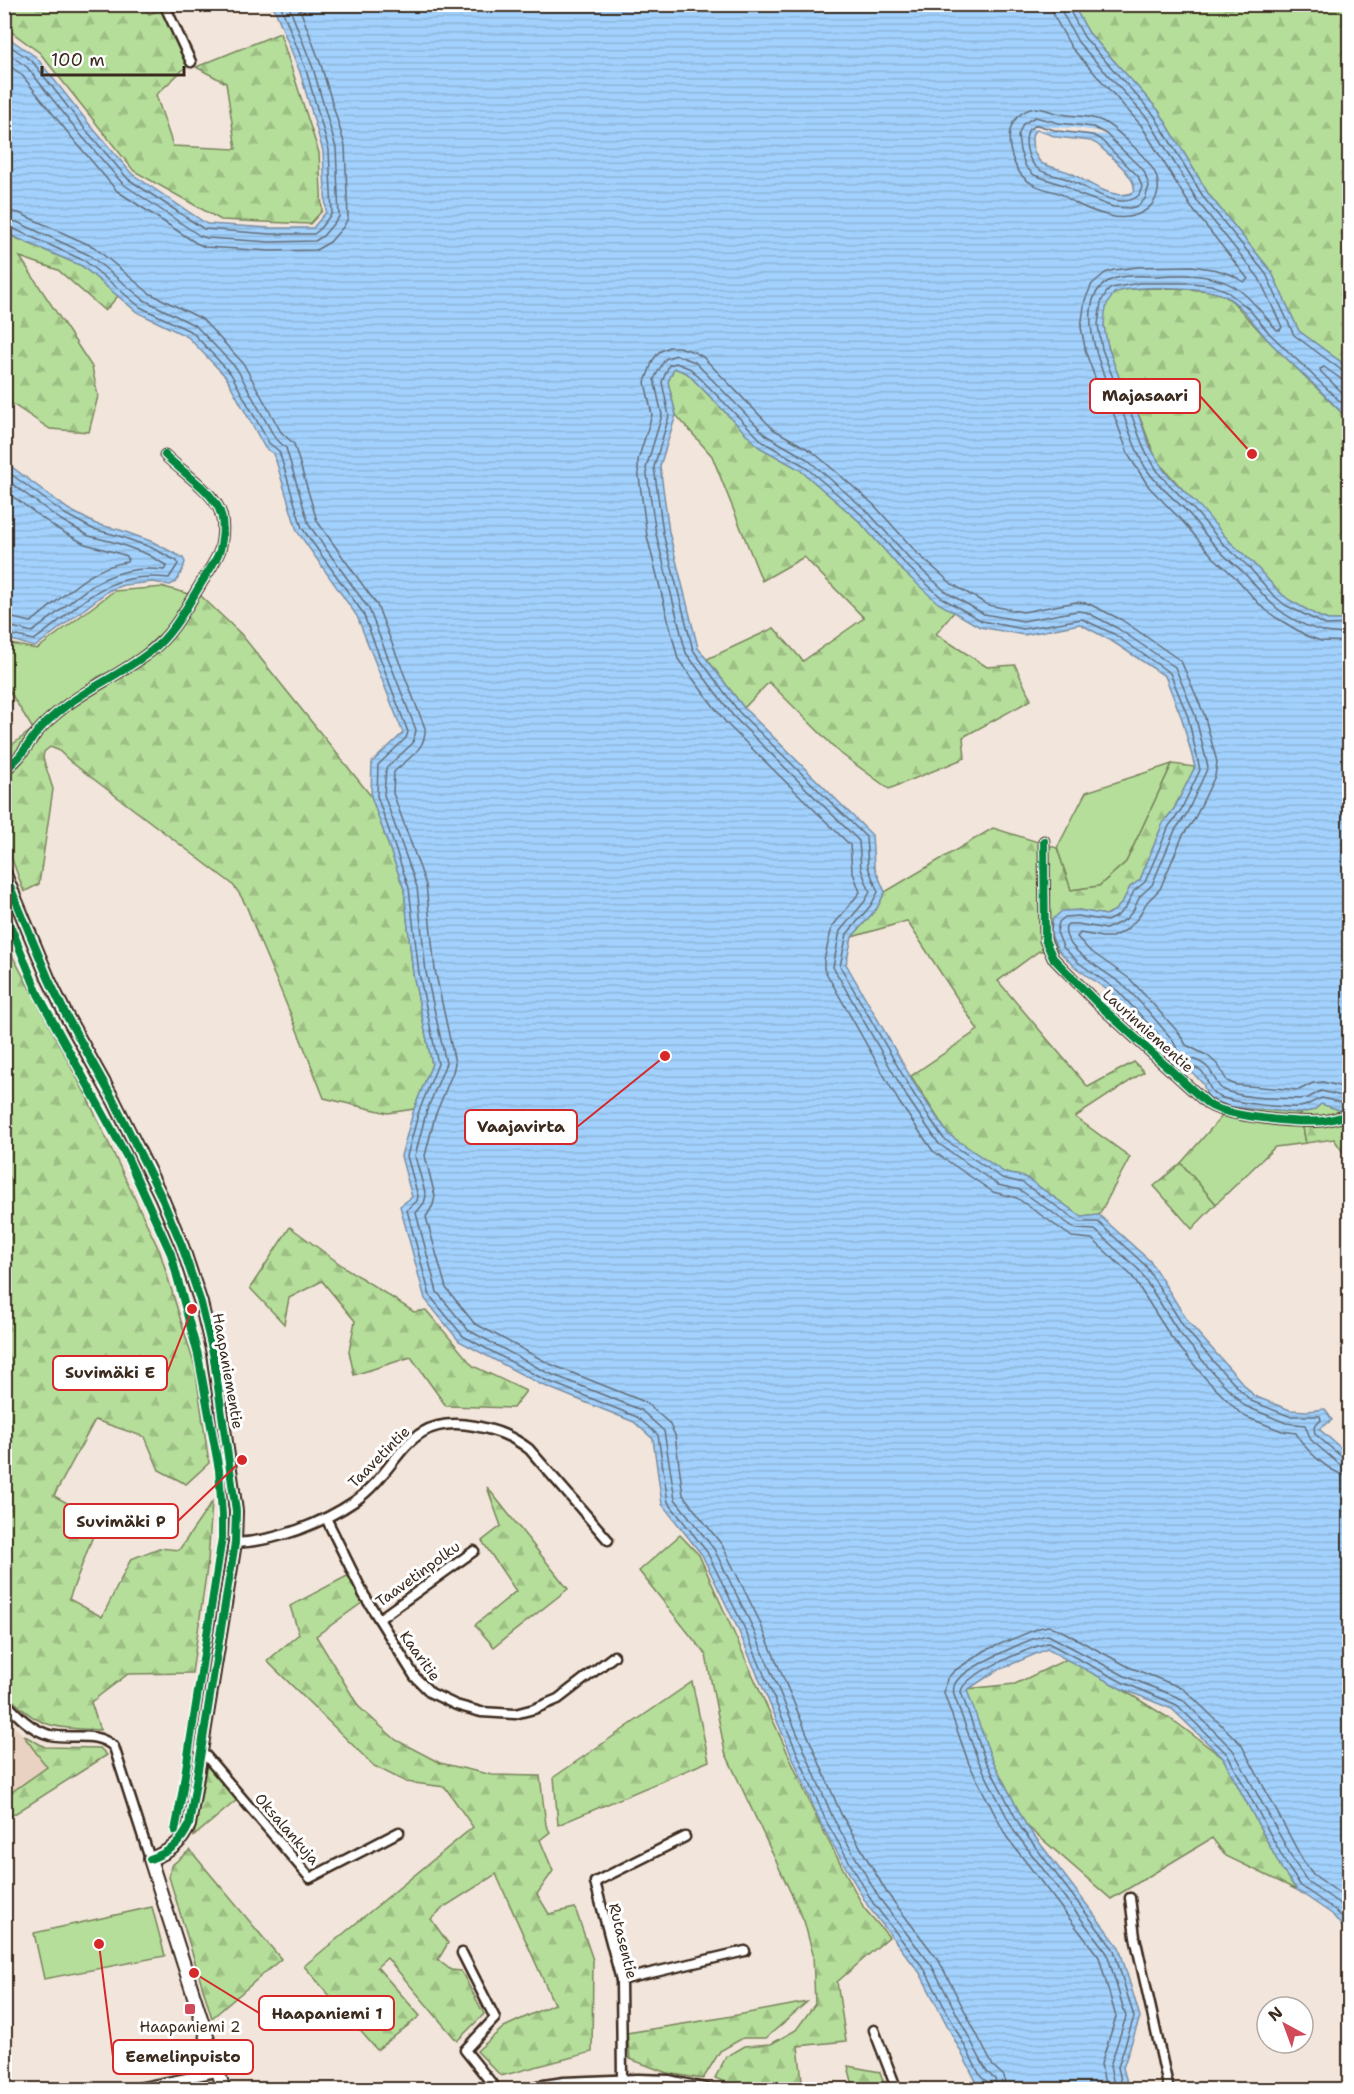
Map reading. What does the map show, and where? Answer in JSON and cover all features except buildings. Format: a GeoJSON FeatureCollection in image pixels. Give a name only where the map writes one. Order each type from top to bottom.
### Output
{"type":"FeatureCollection","features":[{"type":"Feature","properties":{"kind":"street"},"geometry":{"type":"LineString","coordinates":[[164,4],[191,62]]}},
{"type":"Feature","properties":{"kind":"street"},"geometry":{"type":"LineString","coordinates":[[4,770],[23,754],[44,725],[67,705],[129,667],[160,643],[174,627],[212,565],[219,550],[222,524],[220,512],[205,492],[165,455]]}},
{"type":"Feature","properties":{"kind":"street","name":"Laurinniementie"},"geometry":{"type":"LineString","coordinates":[[1044,841],[1045,940],[1053,958],[1097,1004],[1208,1104],[1215,1109],[1237,1114],[1310,1121],[1350,1115]]}},
{"type":"Feature","properties":{"kind":"street","name":"Haapaniementie"},"geometry":{"type":"LineString","coordinates":[[4,872],[49,980],[161,1196],[182,1246],[201,1303],[213,1353],[236,1511],[236,1543],[189,1825],[185,1834],[172,1849],[150,1859]]}},
{"type":"Feature","properties":{"kind":"street","name":"Taavetintie"},"geometry":{"type":"LineString","coordinates":[[236,1543],[276,1537],[326,1518],[356,1500],[377,1482],[411,1440],[431,1427],[449,1423],[498,1431],[516,1438],[529,1449],[608,1539]]}},
{"type":"Feature","properties":{"kind":"street","name":"Kaaritie"},"geometry":{"type":"LineString","coordinates":[[326,1518],[379,1619],[416,1677],[431,1693],[456,1706],[481,1712],[515,1714],[534,1709],[558,1699],[614,1656]]}},
{"type":"Feature","properties":{"kind":"street","name":"Taavetinpolku"},"geometry":{"type":"LineString","coordinates":[[379,1619],[474,1551]]}},
{"type":"Feature","properties":{"kind":"street"},"geometry":{"type":"LineString","coordinates":[[4,1701],[27,1723],[40,1731],[51,1735],[99,1737],[114,1747],[216,2072],[224,2090]]}},
{"type":"Feature","properties":{"kind":"street","name":"Oksalankuja"},"geometry":{"type":"LineString","coordinates":[[200,1755],[206,1756],[310,1878],[399,1832]]}},
{"type":"Feature","properties":{"kind":"street","name":"Rutasentie"},"geometry":{"type":"LineString","coordinates":[[624,2090],[621,1980],[595,1882],[685,1837]]}},
{"type":"Feature","properties":{"kind":"street"},"geometry":{"type":"LineString","coordinates":[[1130,1898],[1135,1937],[1169,2090]]}},
{"type":"Feature","properties":{"kind":"street"},"geometry":{"type":"LineString","coordinates":[[621,1980],[745,1951]]}},
{"type":"Feature","properties":{"kind":"street"},"geometry":{"type":"LineString","coordinates":[[462,1953],[495,2018],[465,2050],[497,2090]]}},
{"type":"Feature","properties":{"kind":"street"},"geometry":{"type":"LineString","coordinates":[[874,2030],[897,2090]]}},
{"type":"Feature","properties":{"kind":"street"},"geometry":{"type":"LineString","coordinates":[[128,2090],[216,2072]]}},
{"type":"Feature","properties":{"kind":"street"},"geometry":{"type":"LineString","coordinates":[[526,2090],[564,2082],[624,2080],[669,2080],[713,2090]]}},
{"type":"Feature","properties":{"kind":"shaded area"},"geometry":{"type":"Polygon","coordinates":[[[4,1717],[23,1735],[47,1767],[5,1797],[4,1717]]]}},
{"type":"Feature","properties":{"kind":"green space"},"geometry":{"type":"Polygon","coordinates":[[[5,4],[144,5],[149,14],[162,9],[188,65],[156,95],[173,146],[236,149],[226,83],[196,67],[280,33],[319,153],[322,211],[310,224],[221,220],[134,171],[40,53],[5,27],[5,4]]]}},
{"type":"Feature","properties":{"kind":"green space"},"geometry":{"type":"Polygon","coordinates":[[[1073,5],[1349,5],[1349,368],[1299,331],[1271,271],[1209,195],[1159,111],[1089,33],[1073,5]]]}},
{"type":"Feature","properties":{"kind":"green space"},"geometry":{"type":"Polygon","coordinates":[[[4,233],[82,266],[118,296],[105,311],[58,270],[20,257],[92,367],[98,396],[89,432],[50,429],[5,399],[4,233]]]}},
{"type":"Feature","properties":{"kind":"green space"},"geometry":{"type":"Polygon","coordinates":[[[1172,288],[1210,291],[1223,295],[1233,302],[1350,421],[1349,618],[1328,620],[1289,600],[1230,542],[1158,462],[1137,409],[1122,385],[1113,362],[1106,338],[1104,313],[1107,302],[1118,291],[1172,288]]]}},
{"type":"Feature","properties":{"kind":"green space"},"geometry":{"type":"Polygon","coordinates":[[[674,368],[687,373],[759,447],[799,469],[859,521],[902,570],[938,602],[954,612],[936,634],[987,667],[1015,665],[1031,700],[963,737],[965,758],[889,789],[840,753],[769,682],[744,708],[707,659],[774,628],[803,661],[864,618],[804,557],[762,581],[712,456],[676,415],[668,382],[674,368]]]}},
{"type":"Feature","properties":{"kind":"green space"},"geometry":{"type":"Polygon","coordinates":[[[164,587],[189,594],[170,625],[128,664],[98,677],[33,729],[5,684],[5,643],[37,649],[114,591],[164,587]]]}},
{"type":"Feature","properties":{"kind":"green space"},"geometry":{"type":"Polygon","coordinates":[[[200,595],[241,634],[371,796],[404,889],[413,974],[432,1064],[414,1109],[388,1113],[324,1098],[249,912],[237,890],[231,883],[58,750],[50,747],[44,752],[43,758],[53,789],[39,884],[24,892],[5,840],[5,750],[33,729],[45,730],[71,708],[153,655],[177,628],[200,595]]]}},
{"type":"Feature","properties":{"kind":"green space"},"geometry":{"type":"Polygon","coordinates":[[[1172,764],[1126,862],[1099,886],[1071,890],[1057,848],[1086,792],[1172,764]]]}},
{"type":"Feature","properties":{"kind":"green space"},"geometry":{"type":"Polygon","coordinates":[[[1172,764],[1195,767],[1174,809],[1163,823],[1140,880],[1130,887],[1122,903],[1106,915],[1079,910],[1050,933],[1058,950],[1039,951],[998,981],[1088,1087],[1134,1062],[1144,1072],[1075,1117],[1130,1157],[1099,1215],[1082,1217],[1025,1177],[1005,1173],[948,1134],[911,1076],[978,1030],[907,921],[852,937],[877,908],[885,892],[993,828],[1057,848],[1071,890],[1099,886],[1126,862],[1172,764]]]}},
{"type":"Feature","properties":{"kind":"green space"},"geometry":{"type":"Polygon","coordinates":[[[4,940],[85,1093],[160,1252],[195,1367],[209,1463],[186,1484],[159,1470],[145,1437],[95,1420],[54,1496],[99,1520],[69,1599],[102,1617],[131,1559],[159,1548],[179,1550],[212,1502],[208,1561],[192,1673],[128,1674],[91,1702],[100,1730],[47,1724],[27,1713],[5,1692],[4,940]]]}},
{"type":"Feature","properties":{"kind":"green space"},"geometry":{"type":"Polygon","coordinates":[[[1321,1104],[1346,1112],[1349,1110],[1349,1161],[1334,1139],[1306,1143],[1300,1113],[1314,1110],[1321,1104]]]}},
{"type":"Feature","properties":{"kind":"green space"},"geometry":{"type":"Polygon","coordinates":[[[1230,1107],[1300,1113],[1306,1143],[1275,1147],[1216,1204],[1181,1163],[1230,1107]]]}},
{"type":"Feature","properties":{"kind":"green space"},"geometry":{"type":"Polygon","coordinates":[[[1181,1163],[1216,1204],[1192,1229],[1154,1186],[1181,1163]]]}},
{"type":"Feature","properties":{"kind":"green space"},"geometry":{"type":"Polygon","coordinates":[[[290,1227],[344,1267],[414,1312],[426,1310],[473,1366],[526,1391],[513,1408],[446,1406],[411,1357],[354,1375],[349,1351],[355,1321],[322,1281],[289,1298],[284,1324],[250,1288],[290,1227]]]}},
{"type":"Feature","properties":{"kind":"green space"},"geometry":{"type":"Polygon","coordinates":[[[487,1487],[568,1589],[494,1647],[475,1625],[516,1591],[482,1541],[501,1526],[487,1487]]]}},
{"type":"Feature","properties":{"kind":"green space"},"geometry":{"type":"Polygon","coordinates":[[[680,1535],[699,1555],[819,1823],[864,1908],[889,1937],[837,1982],[846,2041],[798,2046],[803,2089],[741,2089],[715,2078],[726,2057],[745,2046],[771,2044],[796,2030],[815,2004],[813,1954],[804,1921],[725,1752],[706,1655],[639,1571],[680,1535]]]}},
{"type":"Feature","properties":{"kind":"green space"},"geometry":{"type":"Polygon","coordinates":[[[349,1575],[363,1602],[316,1636],[359,1707],[396,1740],[440,1763],[492,1775],[540,1776],[546,1825],[550,1832],[540,1840],[553,1871],[537,1894],[549,1914],[575,1908],[593,1960],[592,2052],[501,2076],[477,2051],[504,2027],[554,2004],[496,1874],[444,1907],[431,1919],[448,1943],[438,1960],[451,1970],[461,1971],[484,2014],[457,2041],[387,1958],[377,1967],[420,2016],[377,2050],[304,1966],[473,1827],[445,1787],[406,1782],[374,1766],[267,1661],[299,1634],[290,1606],[349,1575]]]}},
{"type":"Feature","properties":{"kind":"green space"},"geometry":{"type":"Polygon","coordinates":[[[1067,1659],[1177,1723],[1223,1758],[1283,1871],[1297,1890],[1226,1856],[1212,1838],[1111,1899],[1026,1825],[990,1755],[966,1689],[1015,1684],[1067,1659]]]}},
{"type":"Feature","properties":{"kind":"green space"},"geometry":{"type":"Polygon","coordinates":[[[692,1682],[709,1761],[558,1825],[554,1777],[692,1682]]]}},
{"type":"Feature","properties":{"kind":"green space"},"geometry":{"type":"Polygon","coordinates":[[[23,1735],[45,1747],[100,1748],[107,1755],[5,1820],[5,1797],[47,1767],[23,1735]]]}},
{"type":"Feature","properties":{"kind":"green space"},"geometry":{"type":"Polygon","coordinates":[[[207,1764],[238,1799],[194,1836],[207,1764]]]}},
{"type":"Feature","properties":{"kind":"green space"},"geometry":{"type":"Polygon","coordinates":[[[190,1850],[281,1959],[212,2018],[169,1877],[171,1866],[190,1850]]]}},
{"type":"Feature","properties":{"kind":"green space"},"geometry":{"type":"Polygon","coordinates":[[[152,1907],[165,1956],[44,1979],[34,1933],[152,1907]]]}},
{"type":"Feature","properties":{"kind":"green space"},"geometry":{"type":"Polygon","coordinates":[[[807,2002],[766,2038],[743,2038],[720,2051],[703,2079],[667,2073],[630,2059],[627,2033],[807,2002]]]}},
{"type":"Feature","properties":{"kind":"green space"},"geometry":{"type":"Polygon","coordinates":[[[848,2066],[880,2072],[886,2089],[854,2089],[848,2066]]]}},
{"type":"Feature","properties":{"kind":"water"},"geometry":{"type":"Polygon","coordinates":[[[273,5],[1073,5],[1089,33],[1159,111],[1209,195],[1271,271],[1299,331],[1349,368],[1349,421],[1268,340],[1242,309],[1223,295],[1185,288],[1124,290],[1114,293],[1107,304],[1104,326],[1108,347],[1121,383],[1134,403],[1150,447],[1165,472],[1201,508],[1230,542],[1289,600],[1328,620],[1349,618],[1349,1110],[1346,1112],[1321,1104],[1314,1110],[1300,1113],[1230,1107],[1208,1098],[1203,1084],[1193,1073],[1186,1074],[1178,1066],[1172,1067],[1161,1047],[1114,995],[1075,967],[1058,950],[1050,933],[1053,919],[1062,911],[1079,910],[1106,915],[1122,903],[1130,887],[1140,880],[1163,823],[1174,809],[1195,767],[1182,719],[1165,676],[1110,640],[1080,624],[1024,635],[980,627],[938,603],[902,570],[859,521],[799,469],[759,447],[687,373],[674,368],[668,382],[676,415],[660,466],[669,532],[698,648],[744,708],[872,835],[874,866],[885,892],[877,908],[852,937],[846,964],[918,1090],[948,1134],[1005,1173],[1025,1177],[1082,1217],[1099,1215],[1150,1261],[1189,1323],[1254,1396],[1290,1410],[1325,1409],[1332,1420],[1319,1429],[1349,1455],[1349,1935],[1332,1914],[1297,1890],[1283,1871],[1223,1758],[1172,1709],[1120,1688],[1047,1649],[996,1671],[967,1690],[990,1755],[1026,1825],[1119,1947],[1140,2017],[1123,2068],[1129,2089],[989,2090],[977,2083],[920,1973],[868,1906],[821,1824],[737,1627],[702,1555],[662,1504],[653,1439],[634,1422],[540,1384],[459,1341],[425,1299],[400,1206],[412,1197],[401,1156],[414,1109],[432,1064],[413,974],[404,889],[371,796],[372,762],[403,733],[357,616],[297,531],[274,454],[265,448],[226,377],[188,337],[137,312],[82,266],[5,233],[4,35],[36,57],[132,174],[207,224],[313,228],[326,212],[323,151],[300,72],[273,5]],[[1037,130],[1033,133],[1033,149],[1041,163],[1069,172],[1111,193],[1119,195],[1134,192],[1134,186],[1127,173],[1097,144],[1091,141],[1057,137],[1037,130]]]}},
{"type":"Feature","properties":{"kind":"water"},"geometry":{"type":"Polygon","coordinates":[[[4,461],[68,509],[96,524],[153,542],[183,558],[185,562],[183,569],[176,582],[170,585],[153,582],[123,585],[108,591],[35,647],[5,638],[4,461]]]}},
{"type":"Feature","properties":{"kind":"pier"},"geometry":{"type":"Polygon","coordinates":[[[1033,126],[1076,128],[1106,132],[1106,135],[1033,129],[1033,126]]]}},
{"type":"Feature","properties":{"kind":"cycle path"},"geometry":{"type":"LineString","coordinates":[[4,770],[17,759],[45,723],[58,712],[141,659],[159,644],[180,619],[216,558],[220,550],[223,528],[220,510],[212,498],[165,455]]}},
{"type":"Feature","properties":{"kind":"cycle path"},"geometry":{"type":"LineString","coordinates":[[1044,841],[1045,940],[1053,958],[1097,1003],[1208,1104],[1217,1109],[1246,1116],[1280,1120],[1322,1121],[1350,1115]]}},
{"type":"Feature","properties":{"kind":"cycle path"},"geometry":{"type":"LineString","coordinates":[[4,872],[49,980],[114,1101],[161,1196],[182,1246],[201,1303],[213,1353],[236,1511],[235,1543],[189,1825],[174,1847],[150,1859]]}},
{"type":"Feature","properties":{"kind":"cycle path"},"geometry":{"type":"LineString","coordinates":[[4,910],[38,994],[128,1159],[171,1254],[198,1355],[219,1470],[222,1538],[175,1831]]}},
{"type":"Feature","properties":{"kind":"place","name":"Majasaari"},"geometry":{"type":"Point","coordinates":[1252,454]}},
{"type":"Feature","properties":{"kind":"place","name":"Vaajavirta"},"geometry":{"type":"Point","coordinates":[665,1056]}},
{"type":"Feature","properties":{"kind":"place","name":"Suvimäki E"},"geometry":{"type":"Point","coordinates":[192,1309]}},
{"type":"Feature","properties":{"kind":"place","name":"Suvimäki P"},"geometry":{"type":"Point","coordinates":[242,1460]}},
{"type":"Feature","properties":{"kind":"place","name":"Eemelinpuisto"},"geometry":{"type":"Point","coordinates":[99,1944]}},
{"type":"Feature","properties":{"kind":"place","name":"Haapaniemi 1"},"geometry":{"type":"Point","coordinates":[194,1973]}},
{"type":"Feature","properties":{"kind":"place","name":"Haapaniemi 2"},"geometry":{"type":"Point","coordinates":[190,2009]}}]}
